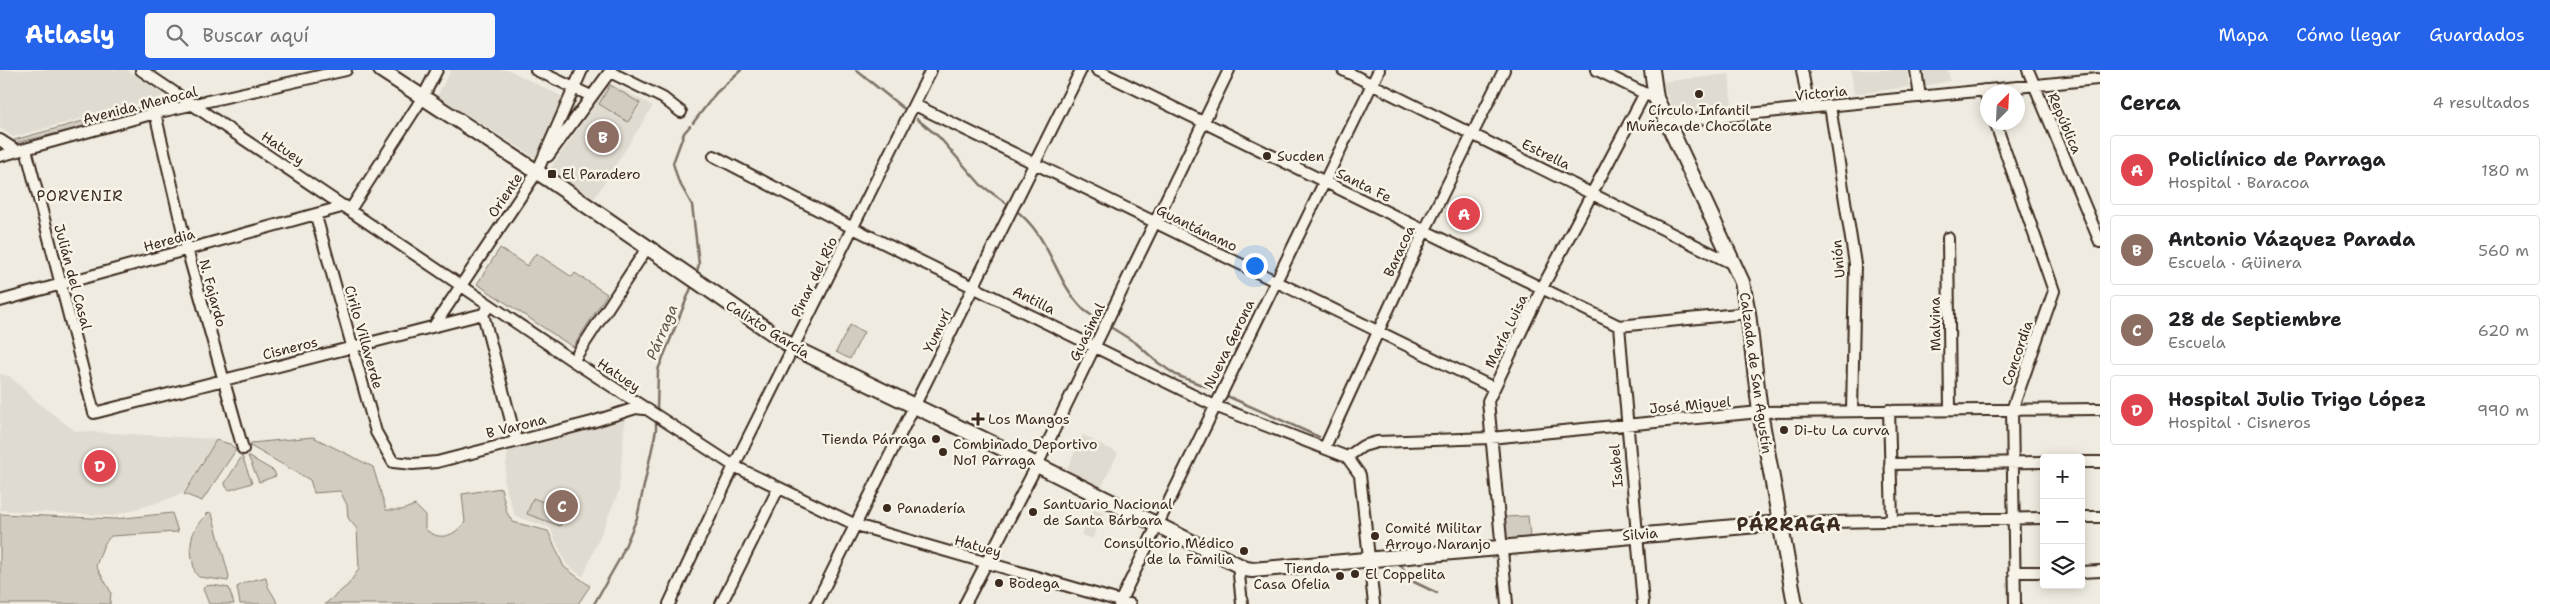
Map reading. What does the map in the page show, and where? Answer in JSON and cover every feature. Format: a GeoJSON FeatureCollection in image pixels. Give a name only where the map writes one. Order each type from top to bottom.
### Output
{"type":"FeatureCollection","features":[{"type":"Feature","properties":{"kind":"main road","name":"Calixto García"},"geometry":{"type":"LineString","coordinates":[[382,70],[537,172],[680,272],[794,348],[1037,465],[1238,565]]}},
{"type":"Feature","properties":{"kind":"main road","name":"Calzada de San Agustín"},"geometry":{"type":"LineString","coordinates":[[1652,70],[1650,96],[1668,122],[1736,265],[1742,282],[1748,313],[1760,412],[1795,604]]}},
{"type":"Feature","properties":{"kind":"main road","name":"Silvia"},"geometry":{"type":"LineString","coordinates":[[1238,565],[1252,570],[1636,534],[1780,523]]}},
{"type":"Feature","properties":{"kind":"street","name":"Hatuey"},"geometry":{"type":"LineString","coordinates":[[141,70],[573,361],[734,466],[778,489],[856,525],[1123,602]]}},
{"type":"Feature","properties":{"kind":"street","name":"Avenida Menocal"},"geometry":{"type":"LineString","coordinates":[[0,156],[155,113],[346,70]]}},
{"type":"Feature","properties":{"kind":"street"},"geometry":{"type":"LineString","coordinates":[[348,208],[423,97],[436,70]]}},
{"type":"Feature","properties":{"kind":"street"},"geometry":{"type":"LineString","coordinates":[[536,70],[591,96]]}},
{"type":"Feature","properties":{"kind":"street","name":"Oriente"},"geometry":{"type":"LineString","coordinates":[[434,326],[537,172],[582,70]]}},
{"type":"Feature","properties":{"kind":"street","name":"Pinar del Río"},"geometry":{"type":"LineString","coordinates":[[669,604],[734,466],[931,70]]}},
{"type":"Feature","properties":{"kind":"street","name":"Yumurí"},"geometry":{"type":"LineString","coordinates":[[816,604],[1081,70]]}},
{"type":"Feature","properties":{"kind":"street","name":"Santa Fe"},"geometry":{"type":"LineString","coordinates":[[1097,70],[1619,326]]}},
{"type":"Feature","properties":{"kind":"street","name":"Guasimal"},"geometry":{"type":"LineString","coordinates":[[965,604],[1037,465],[1229,70]]}},
{"type":"Feature","properties":{"kind":"street","name":"Estrella"},"geometry":{"type":"LineString","coordinates":[[1343,70],[1736,265]]}},
{"type":"Feature","properties":{"kind":"street","name":"Nueva Gerona"},"geometry":{"type":"LineString","coordinates":[[1123,602],[1157,524],[1378,70]]}},
{"type":"Feature","properties":{"kind":"street","name":"Baracoa"},"geometry":{"type":"LineString","coordinates":[[1325,447],[1424,230],[1504,70]]}},
{"type":"Feature","properties":{"kind":"street"},"geometry":{"type":"LineString","coordinates":[[1597,70],[1650,96]]}},
{"type":"Feature","properties":{"kind":"street"},"geometry":{"type":"LineString","coordinates":[[1802,70],[1809,108]]}},
{"type":"Feature","properties":{"kind":"street"},"geometry":{"type":"LineString","coordinates":[[1916,70],[1920,97]]}},
{"type":"Feature","properties":{"kind":"street","name":"República"},"geometry":{"type":"LineString","coordinates":[[2028,70],[2100,242]]}},
{"type":"Feature","properties":{"kind":"street"},"geometry":{"type":"LineString","coordinates":[[537,172],[611,71],[663,98],[681,112]]}},
{"type":"Feature","properties":{"kind":"street","name":"Victoria"},"geometry":{"type":"LineString","coordinates":[[2025,86],[2096,79]]}},
{"type":"Feature","properties":{"kind":"street","name":"Victoria"},"geometry":{"type":"LineString","coordinates":[[1668,122],[1980,90]]}},
{"type":"Feature","properties":{"kind":"street","name":"María Luisa"},"geometry":{"type":"LineString","coordinates":[[1507,604],[1487,407],[1494,388],[1542,288],[1592,193],[1650,96]]}},
{"type":"Feature","properties":{"kind":"street","name":"Guantánamo"},"geometry":{"type":"LineString","coordinates":[[915,105],[1494,388]]}},
{"type":"Feature","properties":{"kind":"street","name":"Unión"},"geometry":{"type":"LineString","coordinates":[[1830,106],[1855,264],[1852,411]]}},
{"type":"Feature","properties":{"kind":"street","name":"N. Fajardo"},"geometry":{"type":"LineString","coordinates":[[155,113],[187,249],[242,450]]}},
{"type":"Feature","properties":{"kind":"street","name":"Concordia"},"geometry":{"type":"LineString","coordinates":[[1998,130],[2054,292],[2012,410],[2015,604]]}},
{"type":"Feature","properties":{"kind":"street"},"geometry":{"type":"LineString","coordinates":[[0,140],[21,150]]}},
{"type":"Feature","properties":{"kind":"street","name":"Julián del Casal"},"geometry":{"type":"LineString","coordinates":[[21,150],[61,285],[94,413]]}},
{"type":"Feature","properties":{"kind":"street","name":"Antilla"},"geometry":{"type":"LineString","coordinates":[[714,156],[853,228],[1214,406],[1347,457]]}},
{"type":"Feature","properties":{"kind":"street","name":"Heredia"},"geometry":{"type":"LineString","coordinates":[[0,301],[187,249],[348,208]]}},
{"type":"Feature","properties":{"kind":"street","name":"Cirilo Villaverde"},"geometry":{"type":"LineString","coordinates":[[316,216],[376,432],[393,462]]}},
{"type":"Feature","properties":{"kind":"street","name":"Malvina"},"geometry":{"type":"LineString","coordinates":[[1948,238],[1950,409]]}},
{"type":"Feature","properties":{"kind":"street"},"geometry":{"type":"LineString","coordinates":[[573,361],[647,248]]}},
{"type":"Feature","properties":{"kind":"street"},"geometry":{"type":"LineString","coordinates":[[490,305],[483,314],[516,440]]}},
{"type":"Feature","properties":{"kind":"street"},"geometry":{"type":"LineString","coordinates":[[1619,326],[1748,313]]}},
{"type":"Feature","properties":{"kind":"street","name":"Cisneros"},"geometry":{"type":"LineString","coordinates":[[94,413],[483,314]]}},
{"type":"Feature","properties":{"kind":"street","name":"Isabel"},"geometry":{"type":"LineString","coordinates":[[1619,326],[1643,604]]}},
{"type":"Feature","properties":{"kind":"street","name":"B Varona"},"geometry":{"type":"LineString","coordinates":[[393,462],[413,464],[437,462],[516,440],[592,422],[636,408],[645,409]]}},
{"type":"Feature","properties":{"kind":"street","name":"José Miguel"},"geometry":{"type":"LineString","coordinates":[[1347,457],[1363,446],[1376,442],[1490,438],[1760,412],[2100,409]]}},
{"type":"Feature","properties":{"kind":"street"},"geometry":{"type":"LineString","coordinates":[[1889,410],[1892,521]]}},
{"type":"Feature","properties":{"kind":"street"},"geometry":{"type":"LineString","coordinates":[[1347,457],[1360,475],[1374,604]]}},
{"type":"Feature","properties":{"kind":"street"},"geometry":{"type":"LineString","coordinates":[[1890,464],[2040,462]]}},
{"type":"Feature","properties":{"kind":"street"},"geometry":{"type":"LineString","coordinates":[[2085,462],[2100,462]]}},
{"type":"Feature","properties":{"kind":"street"},"geometry":{"type":"LineString","coordinates":[[721,604],[778,489]]}},
{"type":"Feature","properties":{"kind":"street"},"geometry":{"type":"LineString","coordinates":[[2085,517],[2100,517]]}},
{"type":"Feature","properties":{"kind":"street","name":"Silvia"},"geometry":{"type":"LineString","coordinates":[[1780,523],[2040,518]]}},
{"type":"Feature","properties":{"kind":"street"},"geometry":{"type":"LineString","coordinates":[[1238,565],[1242,604]]}},
{"type":"Feature","properties":{"kind":"street"},"geometry":{"type":"LineString","coordinates":[[2085,572],[2100,571]]}},
{"type":"Feature","properties":{"kind":"street"},"geometry":{"type":"LineString","coordinates":[[2014,572],[2040,572]]}},
{"type":"Feature","properties":{"kind":"shaded area"},"geometry":{"type":"Polygon","coordinates":[[[0,70],[127,70],[163,94],[161,97],[13,137],[0,128],[0,70]]]}},
{"type":"Feature","properties":{"kind":"shaded area"},"geometry":{"type":"Polygon","coordinates":[[[451,70],[509,70],[563,97],[536,158],[437,96],[451,70]]]}},
{"type":"Feature","properties":{"kind":"shaded area"},"geometry":{"type":"Polygon","coordinates":[[[1851,70],[1907,70],[1909,87],[1854,94],[1851,70]]]}},
{"type":"Feature","properties":{"kind":"shaded area"},"geometry":{"type":"Polygon","coordinates":[[[1920,70],[1948,70],[1950,81],[1923,86],[1920,70]]]}},
{"type":"Feature","properties":{"kind":"shaded area","name":"Círculo Infantil Muñeca de Chocolate"},"geometry":{"type":"Polygon","coordinates":[[[1729,74],[1732,107],[1675,113],[1661,82],[1729,74]]]}},
{"type":"Feature","properties":{"kind":"shaded area"},"geometry":{"type":"Polygon","coordinates":[[[610,83],[653,106],[594,199],[550,169],[610,83]]]}},
{"type":"Feature","properties":{"kind":"shaded area"},"geometry":{"type":"Polygon","coordinates":[[[610,85],[640,103],[628,122],[599,104],[610,85]]]}},
{"type":"Feature","properties":{"kind":"shaded area"},"geometry":{"type":"Polygon","coordinates":[[[168,100],[169,104],[90,125],[89,120],[168,100]]]}},
{"type":"Feature","properties":{"kind":"shaded area"},"geometry":{"type":"Polygon","coordinates":[[[83,121],[84,127],[11,144],[14,140],[83,121]]]}},
{"type":"Feature","properties":{"kind":"shaded area"},"geometry":{"type":"Polygon","coordinates":[[[500,248],[527,266],[536,253],[572,277],[575,273],[607,294],[573,347],[477,284],[500,248]]]}},
{"type":"Feature","properties":{"kind":"shaded area"},"geometry":{"type":"Polygon","coordinates":[[[850,325],[864,332],[850,359],[836,352],[850,325]]]}},
{"type":"Feature","properties":{"kind":"shaded area"},"geometry":{"type":"Polygon","coordinates":[[[0,374],[9,376],[41,405],[75,431],[216,439],[183,493],[166,500],[113,516],[0,510],[0,374]]]}},
{"type":"Feature","properties":{"kind":"shaded area"},"geometry":{"type":"Polygon","coordinates":[[[625,417],[619,491],[583,577],[566,564],[550,528],[515,516],[504,482],[508,451],[625,417]]]}},
{"type":"Feature","properties":{"kind":"shaded area"},"geometry":{"type":"Polygon","coordinates":[[[1083,435],[1118,453],[1101,488],[1066,471],[1083,435]]]}},
{"type":"Feature","properties":{"kind":"shaded area"},"geometry":{"type":"Polygon","coordinates":[[[313,437],[373,467],[386,510],[402,510],[415,505],[425,515],[425,529],[436,535],[446,536],[451,534],[465,522],[462,494],[501,488],[507,513],[513,522],[548,531],[564,567],[590,586],[578,604],[325,604],[348,585],[359,569],[357,529],[348,518],[347,505],[340,491],[314,493],[310,480],[250,446],[251,443],[313,437]]]}},
{"type":"Feature","properties":{"kind":"shaded area"},"geometry":{"type":"Polygon","coordinates":[[[216,440],[230,444],[236,450],[202,501],[184,494],[216,440]]]}},
{"type":"Feature","properties":{"kind":"shaded area"},"geometry":{"type":"Polygon","coordinates":[[[242,456],[252,483],[230,490],[226,487],[225,483],[242,456]]]}},
{"type":"Feature","properties":{"kind":"shaded area"},"geometry":{"type":"Polygon","coordinates":[[[248,456],[274,471],[276,476],[259,482],[248,456]]]}},
{"type":"Feature","properties":{"kind":"shaded area"},"geometry":{"type":"Polygon","coordinates":[[[533,498],[566,511],[560,526],[527,514],[533,498]]]}},
{"type":"Feature","properties":{"kind":"shaded area"},"geometry":{"type":"Polygon","coordinates":[[[1093,509],[1104,512],[1092,539],[1081,534],[1093,509]]]}},
{"type":"Feature","properties":{"kind":"shaded area"},"geometry":{"type":"Polygon","coordinates":[[[209,512],[212,514],[229,576],[228,581],[199,577],[194,569],[191,541],[195,529],[209,512]]]}},
{"type":"Feature","properties":{"kind":"shaded area"},"geometry":{"type":"Polygon","coordinates":[[[172,513],[178,532],[111,536],[104,544],[96,566],[111,592],[110,604],[0,604],[0,514],[115,519],[172,513]]]}},
{"type":"Feature","properties":{"kind":"shaded area"},"geometry":{"type":"Polygon","coordinates":[[[1528,516],[1530,537],[1507,539],[1505,517],[1528,516]]]}},
{"type":"Feature","properties":{"kind":"shaded area"},"geometry":{"type":"Polygon","coordinates":[[[266,577],[277,604],[240,604],[237,587],[246,582],[266,577]]]}},
{"type":"Feature","properties":{"kind":"shaded area"},"geometry":{"type":"Polygon","coordinates":[[[213,585],[229,588],[234,604],[209,604],[203,589],[205,586],[213,585]]]}},
{"type":"Feature","properties":{"kind":"waterway","name":"Párraga"},"geometry":{"type":"LineString","coordinates":[[693,123],[716,93],[741,70]]}},
{"type":"Feature","properties":{"kind":"waterway"},"geometry":{"type":"LineString","coordinates":[[856,70],[903,108]]}},
{"type":"Feature","properties":{"kind":"waterway"},"geometry":{"type":"LineString","coordinates":[[917,119],[939,137],[981,185],[1010,206]]}},
{"type":"Feature","properties":{"kind":"waterway","name":"Párraga"},"geometry":{"type":"LineString","coordinates":[[690,126],[684,133],[673,163],[678,180],[692,205],[699,264],[696,276]]}},
{"type":"Feature","properties":{"kind":"waterway"},"geometry":{"type":"LineString","coordinates":[[1014,209],[1036,231],[1072,295],[1083,309],[1100,321]]}},
{"type":"Feature","properties":{"kind":"waterway","name":"Párraga"},"geometry":{"type":"LineString","coordinates":[[657,411],[658,370],[693,283]]}},
{"type":"Feature","properties":{"kind":"waterway"},"geometry":{"type":"LineString","coordinates":[[1112,328],[1136,343],[1157,362],[1176,375],[1215,390]]}},
{"type":"Feature","properties":{"kind":"waterway"},"geometry":{"type":"LineString","coordinates":[[1227,396],[1319,437]]}},
{"type":"Feature","properties":{"kind":"waterway","name":"Párraga"},"geometry":{"type":"LineString","coordinates":[[594,604],[620,558],[637,518],[656,430],[656,419]]}},
{"type":"Feature","properties":{"kind":"waterway"},"geometry":{"type":"LineString","coordinates":[[1398,562],[1414,582],[1437,593]]}},
{"type":"Feature","properties":{"kind":"place","name":"Círculo Infantil Muñeca de Chocolate"},"geometry":{"type":"Point","coordinates":[1699,94]}},
{"type":"Feature","properties":{"kind":"place","name":"Antonio Vázquez Parada"},"geometry":{"type":"Point","coordinates":[603,137]}},
{"type":"Feature","properties":{"kind":"place","name":"Sucden"},"geometry":{"type":"Point","coordinates":[1267,156]}},
{"type":"Feature","properties":{"kind":"place","name":"El Paradero"},"geometry":{"type":"Point","coordinates":[552,174]}},
{"type":"Feature","properties":{"kind":"place","name":"Policlínico de Parraga"},"geometry":{"type":"Point","coordinates":[1464,214]}},
{"type":"Feature","properties":{"kind":"place","name":"Los Mangos"},"geometry":{"type":"Point","coordinates":[978,419]}},
{"type":"Feature","properties":{"kind":"place","name":"Di-tu La curva"},"geometry":{"type":"Point","coordinates":[1784,430]}},
{"type":"Feature","properties":{"kind":"place","name":"Tienda Párraga"},"geometry":{"type":"Point","coordinates":[936,439]}},
{"type":"Feature","properties":{"kind":"place","name":"Combinado Deportivo No1 Parraga"},"geometry":{"type":"Point","coordinates":[943,452]}},
{"type":"Feature","properties":{"kind":"place","name":"Hospital Julio Trigo López"},"geometry":{"type":"Point","coordinates":[100,466]}},
{"type":"Feature","properties":{"kind":"place","name":"28 de Septiembre"},"geometry":{"type":"Point","coordinates":[562,506]}},
{"type":"Feature","properties":{"kind":"place","name":"Panadería"},"geometry":{"type":"Point","coordinates":[887,508]}},
{"type":"Feature","properties":{"kind":"place","name":"Santuario Nacional de Santa Bárbara"},"geometry":{"type":"Point","coordinates":[1033,512]}},
{"type":"Feature","properties":{"kind":"place","name":"Comité Militar Arroyo Naranjo"},"geometry":{"type":"Point","coordinates":[1375,536]}},
{"type":"Feature","properties":{"kind":"place","name":"Consultorio Médico de la Familia"},"geometry":{"type":"Point","coordinates":[1244,551]}},
{"type":"Feature","properties":{"kind":"place","name":"El Coppelita"},"geometry":{"type":"Point","coordinates":[1355,574]}},
{"type":"Feature","properties":{"kind":"place","name":"Tienda Casa Ofelia"},"geometry":{"type":"Point","coordinates":[1340,576]}},
{"type":"Feature","properties":{"kind":"place","name":"Bodega"},"geometry":{"type":"Point","coordinates":[999,583]}},
{"type":"Feature","properties":{"kind":"district","name":"PORVENIR"},"geometry":{"type":"Point","coordinates":[80,196]}},
{"type":"Feature","properties":{"kind":"district","name":"PÁRRAGA"},"geometry":{"type":"Point","coordinates":[1789,524]}}]}
